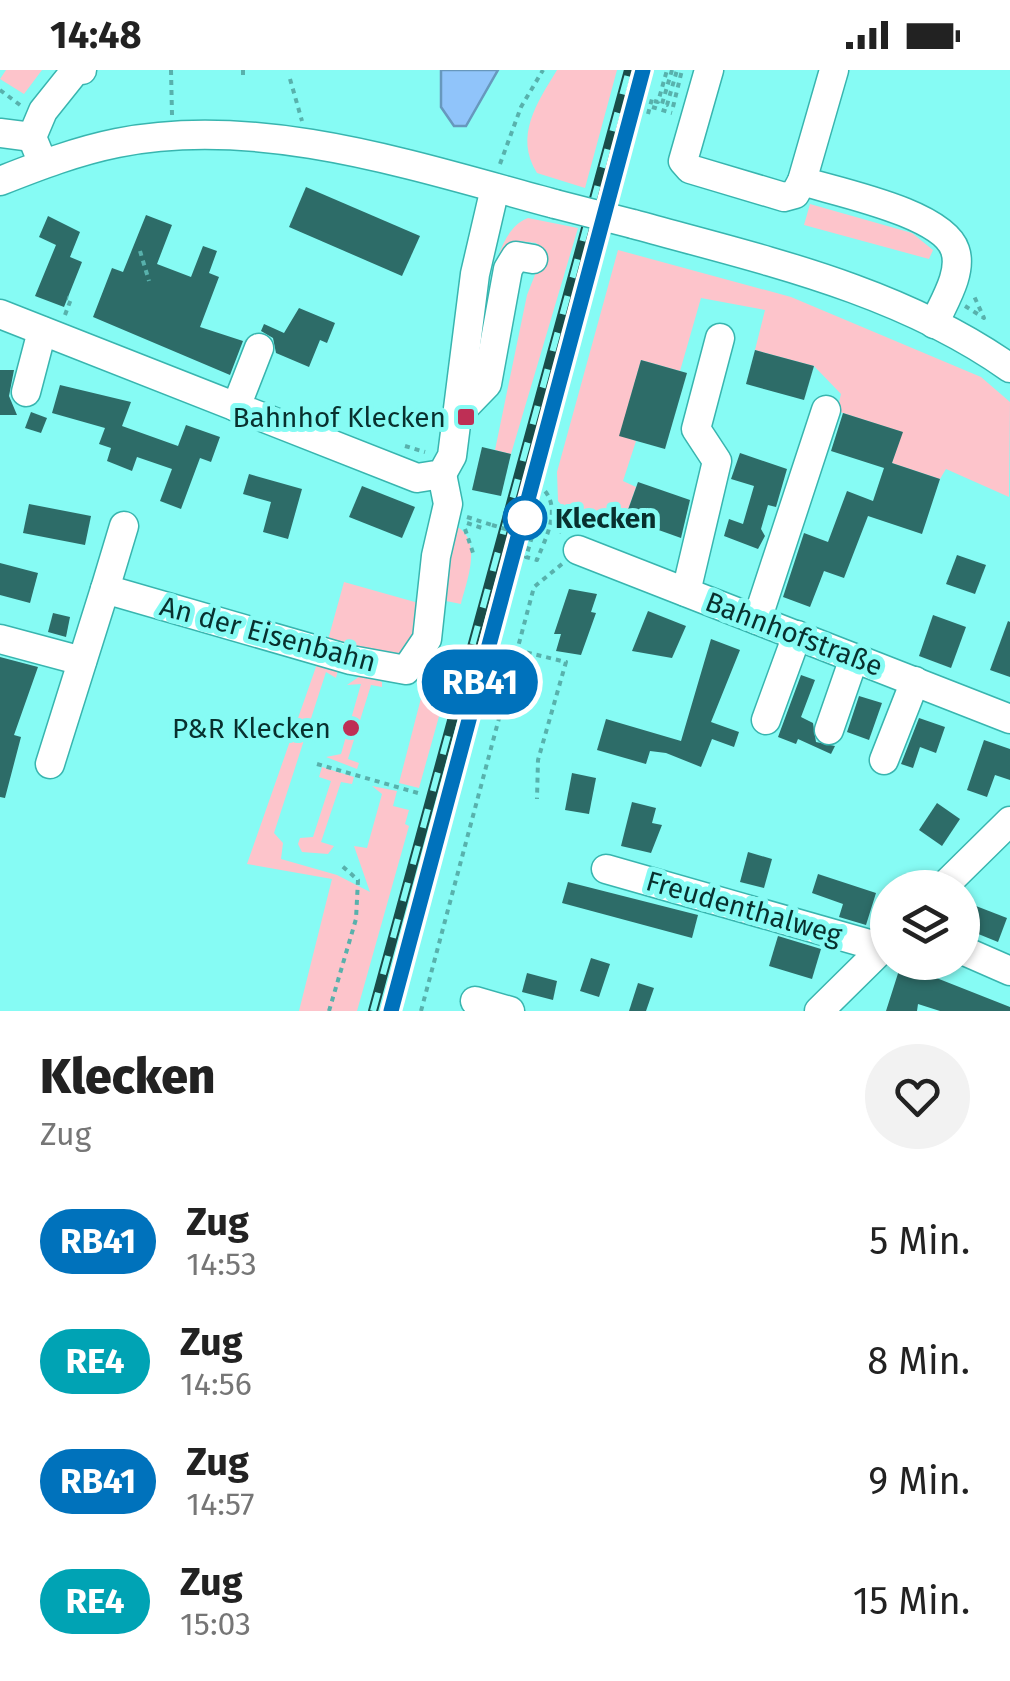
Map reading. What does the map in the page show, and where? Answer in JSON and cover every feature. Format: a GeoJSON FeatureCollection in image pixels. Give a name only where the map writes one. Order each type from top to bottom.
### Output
{"type":"FeatureCollection","features":[{"type":"Feature","properties":{"kind":"street"},"geometry":{"type":"LineString","coordinates":[[43,164],[32,136],[42,111],[76,71],[82,70]]}},
{"type":"Feature","properties":{"kind":"street"},"geometry":{"type":"LineString","coordinates":[[709,70],[684,161],[690,169],[784,196],[795,194],[802,181],[834,70]]}},
{"type":"Feature","properties":{"kind":"street"},"geometry":{"type":"LineString","coordinates":[[0,133],[32,136]]}},
{"type":"Feature","properties":{"kind":"street"},"geometry":{"type":"LineString","coordinates":[[0,182],[43,164],[116,143],[222,135],[303,146],[495,188],[820,275],[934,324],[1010,368]]}},
{"type":"Feature","properties":{"kind":"street"},"geometry":{"type":"LineString","coordinates":[[802,181],[915,216],[944,234],[955,250],[956,266],[934,324]]}},
{"type":"Feature","properties":{"kind":"street"},"geometry":{"type":"LineString","coordinates":[[0,314],[418,478],[442,474],[452,456],[476,274],[495,188]]}},
{"type":"Feature","properties":{"kind":"street"},"geometry":{"type":"LineString","coordinates":[[456,416],[486,384],[508,269],[516,256],[532,259]]}},
{"type":"Feature","properties":{"kind":"street"},"geometry":{"type":"LineString","coordinates":[[26,392],[42,330]]}},
{"type":"Feature","properties":{"kind":"street"},"geometry":{"type":"LineString","coordinates":[[686,592],[718,461],[696,428],[720,338]]}},
{"type":"Feature","properties":{"kind":"street"},"geometry":{"type":"LineString","coordinates":[[236,407],[260,348]]}},
{"type":"Feature","properties":{"kind":"street"},"geometry":{"type":"LineString","coordinates":[[756,620],[826,410]]}},
{"type":"Feature","properties":{"kind":"street","name":"An der Eisenbahn"},"geometry":{"type":"LineString","coordinates":[[105,589],[351,660],[406,670],[427,639],[436,556],[448,504],[442,474]]}},
{"type":"Feature","properties":{"kind":"street"},"geometry":{"type":"LineString","coordinates":[[50,764],[124,526]]}},
{"type":"Feature","properties":{"kind":"street","name":"Bahnhofstraße"},"geometry":{"type":"LineString","coordinates":[[578,550],[1010,718]]}},
{"type":"Feature","properties":{"kind":"street"},"geometry":{"type":"LineString","coordinates":[[766,720],[797,636]]}},
{"type":"Feature","properties":{"kind":"street"},"geometry":{"type":"LineString","coordinates":[[0,638],[82,662]]}},
{"type":"Feature","properties":{"kind":"street"},"geometry":{"type":"LineString","coordinates":[[829,730],[854,658]]}},
{"type":"Feature","properties":{"kind":"street"},"geometry":{"type":"LineString","coordinates":[[884,760],[914,682]]}},
{"type":"Feature","properties":{"kind":"street"},"geometry":{"type":"LineString","coordinates":[[960,870],[1010,820]]}},
{"type":"Feature","properties":{"kind":"street","name":"Freudenthalweg"},"geometry":{"type":"LineString","coordinates":[[606,869],[870,941]]}},
{"type":"Feature","properties":{"kind":"street"},"geometry":{"type":"LineString","coordinates":[[980,958],[1010,970]]}},
{"type":"Feature","properties":{"kind":"street"},"geometry":{"type":"LineString","coordinates":[[819,1011],[870,960]]}},
{"type":"Feature","properties":{"kind":"street"},"geometry":{"type":"LineString","coordinates":[[476,1001],[510,1011]]}},
{"type":"Feature","properties":{"kind":"path"},"geometry":{"type":"LineString","coordinates":[[171,70],[170,110],[176,136]]}},
{"type":"Feature","properties":{"kind":"path"},"geometry":{"type":"LineString","coordinates":[[243,70],[243,80]]}},
{"type":"Feature","properties":{"kind":"path"},"geometry":{"type":"LineString","coordinates":[[495,188],[521,107],[543,70]]}},
{"type":"Feature","properties":{"kind":"path"},"geometry":{"type":"LineString","coordinates":[[672,70],[667,105],[662,104],[672,70]]}},
{"type":"Feature","properties":{"kind":"path"},"geometry":{"type":"LineString","coordinates":[[653,101],[658,102],[672,70]]}},
{"type":"Feature","properties":{"kind":"path"},"geometry":{"type":"LineString","coordinates":[[290,79],[303,126],[303,146]]}},
{"type":"Feature","properties":{"kind":"path"},"geometry":{"type":"LineString","coordinates":[[648,114],[653,101]]}},
{"type":"Feature","properties":{"kind":"path"},"geometry":{"type":"LineString","coordinates":[[653,101],[687,117]]}},
{"type":"Feature","properties":{"kind":"path"},"geometry":{"type":"LineString","coordinates":[[140,251],[150,281]]}},
{"type":"Feature","properties":{"kind":"path"},"geometry":{"type":"LineString","coordinates":[[466,517],[532,537],[526,557],[537,560],[552,521],[551,498],[546,491]]}},
{"type":"Feature","properties":{"kind":"path"},"geometry":{"type":"LineString","coordinates":[[460,521],[474,556]]}},
{"type":"Feature","properties":{"kind":"path"},"geometry":{"type":"LineString","coordinates":[[421,1011],[534,586],[578,550]]}},
{"type":"Feature","properties":{"kind":"path"},"geometry":{"type":"LineString","coordinates":[[517,650],[566,662],[538,760],[536,799]]}},
{"type":"Feature","properties":{"kind":"path"},"geometry":{"type":"LineString","coordinates":[[317,764],[418,793]]}},
{"type":"Feature","properties":{"kind":"path"},"geometry":{"type":"LineString","coordinates":[[330,1011],[356,919],[358,880],[342,866]]}},
{"type":"Feature","properties":{"kind":"shaded area"},"geometry":{"type":"Polygon","coordinates":[[[6,70],[42,70],[24,94],[0,79],[6,70]]]}},
{"type":"Feature","properties":{"kind":"shaded area"},"geometry":{"type":"Polygon","coordinates":[[[557,70],[617,70],[585,188],[537,173],[530,159],[531,120],[557,70]]]}},
{"type":"Feature","properties":{"kind":"shaded area"},"geometry":{"type":"Polygon","coordinates":[[[810,204],[912,233],[933,250],[929,259],[804,225],[810,204]]]}},
{"type":"Feature","properties":{"kind":"shaded area"},"geometry":{"type":"Polygon","coordinates":[[[528,218],[578,228],[511,454],[495,450],[527,295],[544,252],[536,243],[518,241],[512,248],[476,385],[495,266],[514,228],[528,218]]]}},
{"type":"Feature","properties":{"kind":"shaded area"},"geometry":{"type":"Polygon","coordinates":[[[618,250],[791,297],[981,377],[1010,402],[1009,497],[946,469],[940,479],[892,463],[902,432],[837,411],[841,394],[814,366],[755,350],[765,310],[701,298],[680,371],[641,360],[620,435],[636,441],[623,481],[636,487],[625,518],[578,523],[558,501],[557,472],[618,250]]]}},
{"type":"Feature","properties":{"kind":"shaded area"},"geometry":{"type":"Polygon","coordinates":[[[454,525],[463,531],[471,550],[461,604],[441,600],[454,525]]]}},
{"type":"Feature","properties":{"kind":"shaded area"},"geometry":{"type":"Polygon","coordinates":[[[344,582],[422,604],[412,642],[403,651],[378,656],[326,647],[344,582]]]}},
{"type":"Feature","properties":{"kind":"shaded area"},"geometry":{"type":"Polygon","coordinates":[[[430,654],[449,659],[445,675],[450,677],[419,788],[399,783],[427,675],[413,672],[430,654]]]}},
{"type":"Feature","properties":{"kind":"shaded area"},"geometry":{"type":"Polygon","coordinates":[[[318,661],[338,670],[336,678],[326,672],[274,833],[283,843],[281,859],[337,875],[370,892],[354,846],[367,848],[382,794],[372,786],[397,791],[393,806],[409,810],[405,824],[409,826],[357,1011],[299,1011],[332,879],[247,864],[318,661]]]}},
{"type":"Feature","properties":{"kind":"shaded area"},"geometry":{"type":"Polygon","coordinates":[[[363,674],[382,682],[382,687],[371,685],[348,759],[359,763],[357,769],[326,757],[341,754],[361,684],[347,685],[363,674]]]}},
{"type":"Feature","properties":{"kind":"shaded area"},"geometry":{"type":"Polygon","coordinates":[[[322,767],[354,777],[352,784],[341,782],[321,842],[334,846],[328,854],[302,852],[300,838],[313,837],[331,781],[319,777],[322,767]]]}},
{"type":"Feature","properties":{"kind":"water"},"geometry":{"type":"Polygon","coordinates":[[[441,70],[498,70],[466,126],[454,126],[441,107],[441,70]]]}},
{"type":"Feature","properties":{"kind":"building"},"geometry":{"type":"Polygon","coordinates":[[[306,187],[420,236],[402,276],[289,227],[306,187]]]}},
{"type":"Feature","properties":{"kind":"building"},"geometry":{"type":"Polygon","coordinates":[[[146,215],[172,225],[157,264],[191,277],[203,246],[217,251],[209,273],[219,277],[200,327],[243,341],[230,375],[93,317],[112,268],[123,272],[146,215]]]}},
{"type":"Feature","properties":{"kind":"building"},"geometry":{"type":"Polygon","coordinates":[[[48,216],[80,232],[70,257],[82,262],[64,307],[35,296],[56,245],[39,237],[48,216]]]}},
{"type":"Feature","properties":{"kind":"building"},"geometry":{"type":"Polygon","coordinates":[[[299,308],[335,323],[327,343],[320,340],[309,367],[276,353],[273,338],[261,331],[264,324],[284,333],[299,308]]]}},
{"type":"Feature","properties":{"kind":"building"},"geometry":{"type":"Polygon","coordinates":[[[755,350],[814,366],[804,400],[746,384],[755,350]]]}},
{"type":"Feature","properties":{"kind":"building"},"geometry":{"type":"Polygon","coordinates":[[[641,360],[687,373],[665,449],[619,436],[641,360]]]}},
{"type":"Feature","properties":{"kind":"building"},"geometry":{"type":"Polygon","coordinates":[[[0,370],[14,370],[9,396],[17,415],[0,415],[0,370]]]}},
{"type":"Feature","properties":{"kind":"building"},"geometry":{"type":"Polygon","coordinates":[[[60,385],[131,402],[122,426],[178,446],[186,425],[220,437],[211,462],[200,458],[181,509],[160,501],[172,469],[137,457],[132,471],[107,461],[111,448],[99,444],[105,428],[52,413],[60,385]]]}},
{"type":"Feature","properties":{"kind":"building"},"geometry":{"type":"Polygon","coordinates":[[[31,412],[47,418],[41,433],[25,428],[31,412]]]}},
{"type":"Feature","properties":{"kind":"building"},"geometry":{"type":"Polygon","coordinates":[[[843,413],[903,432],[892,463],[940,479],[922,534],[868,516],[844,578],[824,571],[810,607],[783,597],[804,533],[828,542],[847,491],[873,501],[884,468],[831,451],[843,413]]]}},
{"type":"Feature","properties":{"kind":"building"},"geometry":{"type":"Polygon","coordinates":[[[482,447],[511,454],[501,496],[472,490],[482,447]]]}},
{"type":"Feature","properties":{"kind":"building"},"geometry":{"type":"Polygon","coordinates":[[[740,453],[787,469],[776,507],[768,505],[761,529],[765,536],[758,549],[724,536],[729,519],[743,524],[754,486],[731,479],[740,453]]]}},
{"type":"Feature","properties":{"kind":"building"},"geometry":{"type":"Polygon","coordinates":[[[249,474],[302,489],[288,539],[263,532],[271,502],[243,494],[249,474]]]}},
{"type":"Feature","properties":{"kind":"building"},"geometry":{"type":"Polygon","coordinates":[[[638,482],[690,500],[681,538],[625,518],[638,482]]]}},
{"type":"Feature","properties":{"kind":"building"},"geometry":{"type":"Polygon","coordinates":[[[362,486],[415,507],[402,538],[349,517],[362,486]]]}},
{"type":"Feature","properties":{"kind":"building"},"geometry":{"type":"Polygon","coordinates":[[[29,504],[91,516],[85,545],[23,533],[29,504]]]}},
{"type":"Feature","properties":{"kind":"building"},"geometry":{"type":"Polygon","coordinates":[[[957,555],[986,565],[975,594],[946,584],[957,555]]]}},
{"type":"Feature","properties":{"kind":"building"},"geometry":{"type":"Polygon","coordinates":[[[0,563],[38,573],[30,603],[0,595],[0,563]]]}},
{"type":"Feature","properties":{"kind":"building"},"geometry":{"type":"Polygon","coordinates":[[[569,589],[597,594],[591,612],[596,613],[581,655],[556,651],[561,634],[554,634],[569,589]]]}},
{"type":"Feature","properties":{"kind":"building"},"geometry":{"type":"Polygon","coordinates":[[[648,611],[686,626],[672,658],[632,651],[648,611]]]}},
{"type":"Feature","properties":{"kind":"building"},"geometry":{"type":"Polygon","coordinates":[[[53,613],[70,617],[66,637],[48,632],[53,613]]]}},
{"type":"Feature","properties":{"kind":"building"},"geometry":{"type":"Polygon","coordinates":[[[933,615],[966,627],[951,668],[919,656],[933,615]]]}},
{"type":"Feature","properties":{"kind":"building"},"geometry":{"type":"Polygon","coordinates":[[[1010,622],[1010,677],[990,670],[1010,622]]]}},
{"type":"Feature","properties":{"kind":"building"},"geometry":{"type":"Polygon","coordinates":[[[711,639],[740,650],[711,722],[739,732],[734,747],[712,739],[701,767],[666,753],[650,751],[646,764],[597,750],[606,719],[681,741],[711,639]]]}},
{"type":"Feature","properties":{"kind":"building"},"geometry":{"type":"Polygon","coordinates":[[[0,657],[38,667],[14,735],[21,737],[5,798],[0,797],[0,657]]]}},
{"type":"Feature","properties":{"kind":"building"},"geometry":{"type":"Polygon","coordinates":[[[801,675],[815,680],[801,717],[813,723],[816,742],[835,746],[831,754],[798,739],[796,744],[778,737],[801,675]]]}},
{"type":"Feature","properties":{"kind":"building"},"geometry":{"type":"Polygon","coordinates":[[[859,696],[882,703],[869,740],[847,732],[859,696]]]}},
{"type":"Feature","properties":{"kind":"building"},"geometry":{"type":"Polygon","coordinates":[[[919,718],[945,727],[936,753],[920,747],[913,768],[901,764],[919,718]]]}},
{"type":"Feature","properties":{"kind":"building"},"geometry":{"type":"Polygon","coordinates":[[[984,740],[1010,749],[1010,780],[995,775],[987,797],[967,790],[984,740]]]}},
{"type":"Feature","properties":{"kind":"building"},"geometry":{"type":"Polygon","coordinates":[[[572,773],[596,778],[589,814],[565,810],[572,773]]]}},
{"type":"Feature","properties":{"kind":"building"},"geometry":{"type":"Polygon","coordinates":[[[632,802],[656,808],[652,823],[662,825],[651,853],[621,846],[632,802]]]}},
{"type":"Feature","properties":{"kind":"building"},"geometry":{"type":"Polygon","coordinates":[[[937,803],[960,819],[942,846],[919,830],[937,803]]]}},
{"type":"Feature","properties":{"kind":"building"},"geometry":{"type":"Polygon","coordinates":[[[748,852],[772,859],[764,888],[740,882],[748,852]]]}},
{"type":"Feature","properties":{"kind":"building"},"geometry":{"type":"Polygon","coordinates":[[[818,874],[870,891],[866,925],[839,917],[843,904],[812,893],[818,874]]]}},
{"type":"Feature","properties":{"kind":"building"},"geometry":{"type":"Polygon","coordinates":[[[568,882],[698,915],[692,938],[562,903],[568,882]]]}},
{"type":"Feature","properties":{"kind":"building"},"geometry":{"type":"Polygon","coordinates":[[[980,908],[1007,918],[998,942],[980,935],[980,908]]]}},
{"type":"Feature","properties":{"kind":"building"},"geometry":{"type":"Polygon","coordinates":[[[778,936],[821,949],[812,979],[769,966],[778,936]]]}},
{"type":"Feature","properties":{"kind":"building"},"geometry":{"type":"Polygon","coordinates":[[[591,958],[610,964],[599,997],[580,991],[591,958]]]}},
{"type":"Feature","properties":{"kind":"building"},"geometry":{"type":"Polygon","coordinates":[[[527,973],[557,981],[553,1000],[522,992],[527,973]]]}},
{"type":"Feature","properties":{"kind":"building"},"geometry":{"type":"Polygon","coordinates":[[[896,980],[942,980],[1010,1007],[1010,1011],[940,1011],[918,1004],[917,1011],[886,1011],[896,980]]]}},
{"type":"Feature","properties":{"kind":"building"},"geometry":{"type":"Polygon","coordinates":[[[638,983],[654,988],[646,1011],[629,1011],[638,983]]]}},
{"type":"Feature","properties":{"kind":"railway"},"geometry":{"type":"LineString","coordinates":[[373,1011],[629,70]]}},
{"type":"Feature","properties":{"kind":"railway"},"geometry":{"type":"LineString","coordinates":[[391,1011],[559,389]]}},
{"type":"Feature","properties":{"kind":"train","name":"RB41"},"geometry":{"type":"LineString","coordinates":[[391,1011],[643,70]]}},
{"type":"Feature","properties":{"kind":"place","name":"Bahnhof Klecken"},"geometry":{"type":"Point","coordinates":[466,417]}},
{"type":"Feature","properties":{"kind":"place","name":"Klecken"},"geometry":{"type":"Point","coordinates":[525,518]}},
{"type":"Feature","properties":{"kind":"place","name":"P&R Klecken"},"geometry":{"type":"Point","coordinates":[351,728]}}]}
